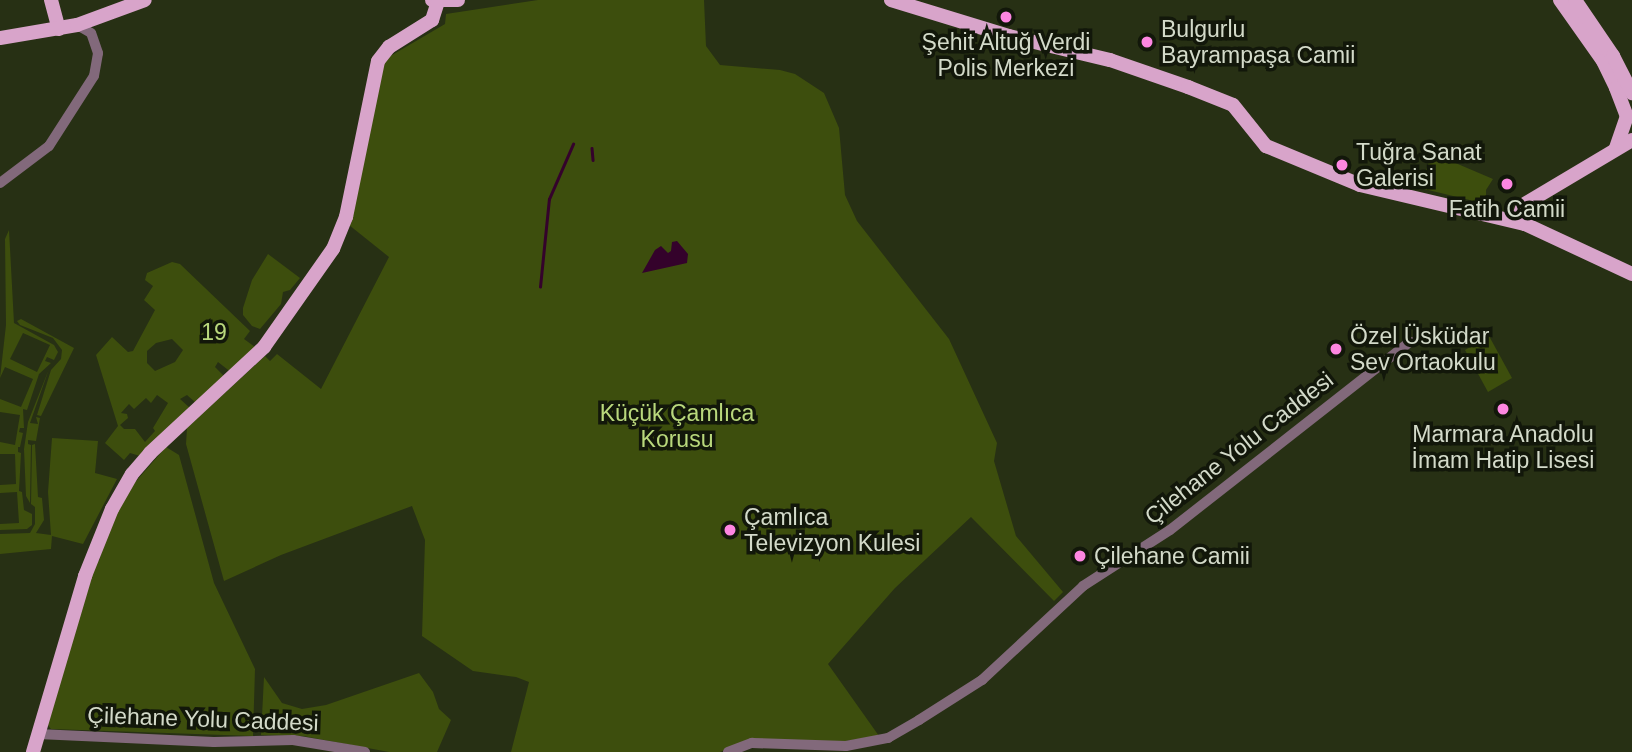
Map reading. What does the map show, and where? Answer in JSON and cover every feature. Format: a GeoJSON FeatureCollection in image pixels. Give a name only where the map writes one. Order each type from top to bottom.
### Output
{"type":"FeatureCollection","features":[{"type":"Feature","properties":{"kind":"main road"},"geometry":{"type":"LineString","coordinates":[[51,0],[58,25]]}},
{"type":"Feature","properties":{"kind":"main road"},"geometry":{"type":"LineString","coordinates":[[0,38],[58,25],[120,0]]}},
{"type":"Feature","properties":{"kind":"main road"},"geometry":{"type":"LineString","coordinates":[[0,31],[77,24],[145,0]]}},
{"type":"Feature","properties":{"kind":"main road"},"geometry":{"type":"LineString","coordinates":[[33,752],[85,576],[111,509],[132,474],[150,453],[264,347],[333,248],[346,217],[377,61],[388,47],[427,25],[435,13],[435,1],[458,0]]}},
{"type":"Feature","properties":{"kind":"main road"},"geometry":{"type":"LineString","coordinates":[[891,0],[1009,36],[1110,60],[1188,87],[1233,105],[1266,146],[1360,185],[1525,224]]}},
{"type":"Feature","properties":{"kind":"main road"},"geometry":{"type":"LineString","coordinates":[[1560,0],[1603,61],[1616,88],[1626,116],[1616,148]]}},
{"type":"Feature","properties":{"kind":"main road"},"geometry":{"type":"LineString","coordinates":[[1575,0],[1613,56],[1632,93]]}},
{"type":"Feature","properties":{"kind":"main road"},"geometry":{"type":"LineString","coordinates":[[1490,216],[1523,205],[1632,139]]}},
{"type":"Feature","properties":{"kind":"main road"},"geometry":{"type":"LineString","coordinates":[[1616,148],[1632,147]]}},
{"type":"Feature","properties":{"kind":"main road"},"geometry":{"type":"LineString","coordinates":[[1523,205],[1518,219],[1525,224],[1632,274]]}},
{"type":"Feature","properties":{"kind":"street"},"geometry":{"type":"LineString","coordinates":[[0,183],[49,146],[94,76],[99,53],[91,33],[77,24]]}},
{"type":"Feature","properties":{"kind":"street","name":"Çilehane Yolu Caddesi"},"geometry":{"type":"LineString","coordinates":[[728,752],[752,743],[846,746],[888,738],[919,720],[982,680],[1083,586],[1170,530],[1410,342]]}},
{"type":"Feature","properties":{"kind":"street","name":"Çilehane Yolu Caddesi"},"geometry":{"type":"LineString","coordinates":[[38,734],[214,742],[306,740],[365,752]]}},
{"type":"Feature","properties":{"kind":"green space","name":"Küçük Çamlıca Korusu"},"geometry":{"type":"Polygon","coordinates":[[[538,0],[704,0],[706,46],[720,65],[780,70],[795,74],[824,93],[839,128],[845,195],[857,221],[949,339],[997,443],[994,461],[1016,536],[1063,592],[1054,601],[971,517],[895,588],[828,664],[879,736],[819,745],[751,739],[720,752],[511,752],[529,682],[516,677],[473,671],[422,636],[425,540],[412,506],[281,555],[224,581],[186,444],[187,428],[265,356],[270,361],[277,354],[321,389],[389,257],[349,225],[375,84],[387,58],[445,24],[446,14],[538,0]]]}},
{"type":"Feature","properties":{"kind":"green space"},"geometry":{"type":"Polygon","coordinates":[[[1432,153],[1493,179],[1486,190],[1486,204],[1420,188],[1432,153]]]}},
{"type":"Feature","properties":{"kind":"green space"},"geometry":{"type":"Polygon","coordinates":[[[9,230],[14,323],[54,345],[58,352],[54,360],[47,357],[45,361],[51,363],[39,374],[27,410],[23,409],[24,428],[20,428],[19,432],[23,433],[18,447],[18,452],[21,453],[19,491],[22,492],[24,510],[32,514],[32,525],[27,529],[0,530],[0,524],[19,523],[17,492],[0,493],[0,485],[16,484],[15,454],[0,454],[0,442],[15,445],[20,415],[0,412],[0,399],[21,407],[33,379],[5,367],[0,378],[6,325],[5,239],[9,230]],[[23,333],[10,359],[37,372],[50,345],[23,333]]]}},
{"type":"Feature","properties":{"kind":"green space"},"geometry":{"type":"Polygon","coordinates":[[[268,254],[300,278],[290,290],[283,292],[281,304],[260,329],[252,326],[243,315],[243,308],[252,280],[268,254]]]}},
{"type":"Feature","properties":{"kind":"green space","name":"19"},"geometry":{"type":"Polygon","coordinates":[[[172,262],[180,264],[250,331],[244,339],[255,347],[232,373],[218,362],[215,367],[226,378],[196,403],[187,395],[180,399],[190,408],[140,456],[130,453],[124,460],[105,443],[118,426],[96,355],[112,337],[128,352],[133,351],[155,310],[144,300],[153,286],[145,280],[147,273],[172,262]],[[172,339],[156,343],[147,351],[147,363],[155,371],[175,362],[183,350],[172,339]],[[157,395],[151,403],[146,398],[134,409],[129,404],[121,413],[127,414],[128,418],[120,425],[124,429],[135,429],[145,442],[155,431],[153,428],[168,403],[157,395]]]}},
{"type":"Feature","properties":{"kind":"green space"},"geometry":{"type":"Polygon","coordinates":[[[21,319],[74,348],[41,416],[37,415],[51,370],[61,359],[62,350],[53,338],[20,325],[17,321],[21,319]]]}},
{"type":"Feature","properties":{"kind":"green space"},"geometry":{"type":"Polygon","coordinates":[[[1489,336],[1512,378],[1488,392],[1465,350],[1489,336]]]}},
{"type":"Feature","properties":{"kind":"green space"},"geometry":{"type":"Polygon","coordinates":[[[49,369],[30,423],[38,424],[36,417],[40,418],[36,441],[28,440],[31,445],[30,503],[26,496],[24,449],[28,422],[49,369]]]}},
{"type":"Feature","properties":{"kind":"green space"},"geometry":{"type":"Polygon","coordinates":[[[52,438],[98,441],[95,473],[117,479],[83,544],[52,536],[51,549],[0,554],[0,534],[30,533],[35,524],[35,507],[31,504],[32,445],[35,444],[38,497],[42,498],[44,520],[36,533],[51,535],[48,492],[52,438]]]}},
{"type":"Feature","properties":{"kind":"green space"},"geometry":{"type":"Polygon","coordinates":[[[166,447],[179,455],[214,583],[255,669],[253,736],[51,729],[47,724],[96,560],[99,561],[102,551],[99,549],[130,488],[166,447]]]}},
{"type":"Feature","properties":{"kind":"green space"},"geometry":{"type":"Polygon","coordinates":[[[419,673],[433,692],[439,709],[451,720],[437,752],[389,752],[303,736],[261,735],[264,677],[282,703],[302,709],[326,705],[419,673]]]}},
{"type":"Feature","properties":{"kind":"shaded area"},"geometry":{"type":"Polygon","coordinates":[[[677,241],[688,254],[687,263],[642,273],[655,250],[661,246],[668,253],[671,251],[672,242],[677,241]]]}},
{"type":"Feature","properties":{"kind":"waterway"},"geometry":{"type":"LineString","coordinates":[[540,287],[549,199],[573,144]]}},
{"type":"Feature","properties":{"kind":"waterway"},"geometry":{"type":"LineString","coordinates":[[592,148],[593,160]]}},
{"type":"Feature","properties":{"kind":"place","name":"Şehit Altuğ Verdi Polis Merkezi"},"geometry":{"type":"Point","coordinates":[1006,17]}},
{"type":"Feature","properties":{"kind":"place","name":"Bulgurlu Bayrampaşa Camii"},"geometry":{"type":"Point","coordinates":[1147,42]}},
{"type":"Feature","properties":{"kind":"place","name":"Tuğra Sanat Galerisi"},"geometry":{"type":"Point","coordinates":[1342,165]}},
{"type":"Feature","properties":{"kind":"place","name":"Fatih Camii"},"geometry":{"type":"Point","coordinates":[1507,184]}},
{"type":"Feature","properties":{"kind":"place","name":"Özel Üsküdar Sev Ortaokulu"},"geometry":{"type":"Point","coordinates":[1336,349]}},
{"type":"Feature","properties":{"kind":"place","name":"Marmara Anadolu İmam Hatip Lisesi"},"geometry":{"type":"Point","coordinates":[1503,409]}},
{"type":"Feature","properties":{"kind":"place","name":"Çamlıca Televizyon Kulesi"},"geometry":{"type":"Point","coordinates":[730,530]}},
{"type":"Feature","properties":{"kind":"place","name":"Çilehane Camii"},"geometry":{"type":"Point","coordinates":[1080,556]}}]}
